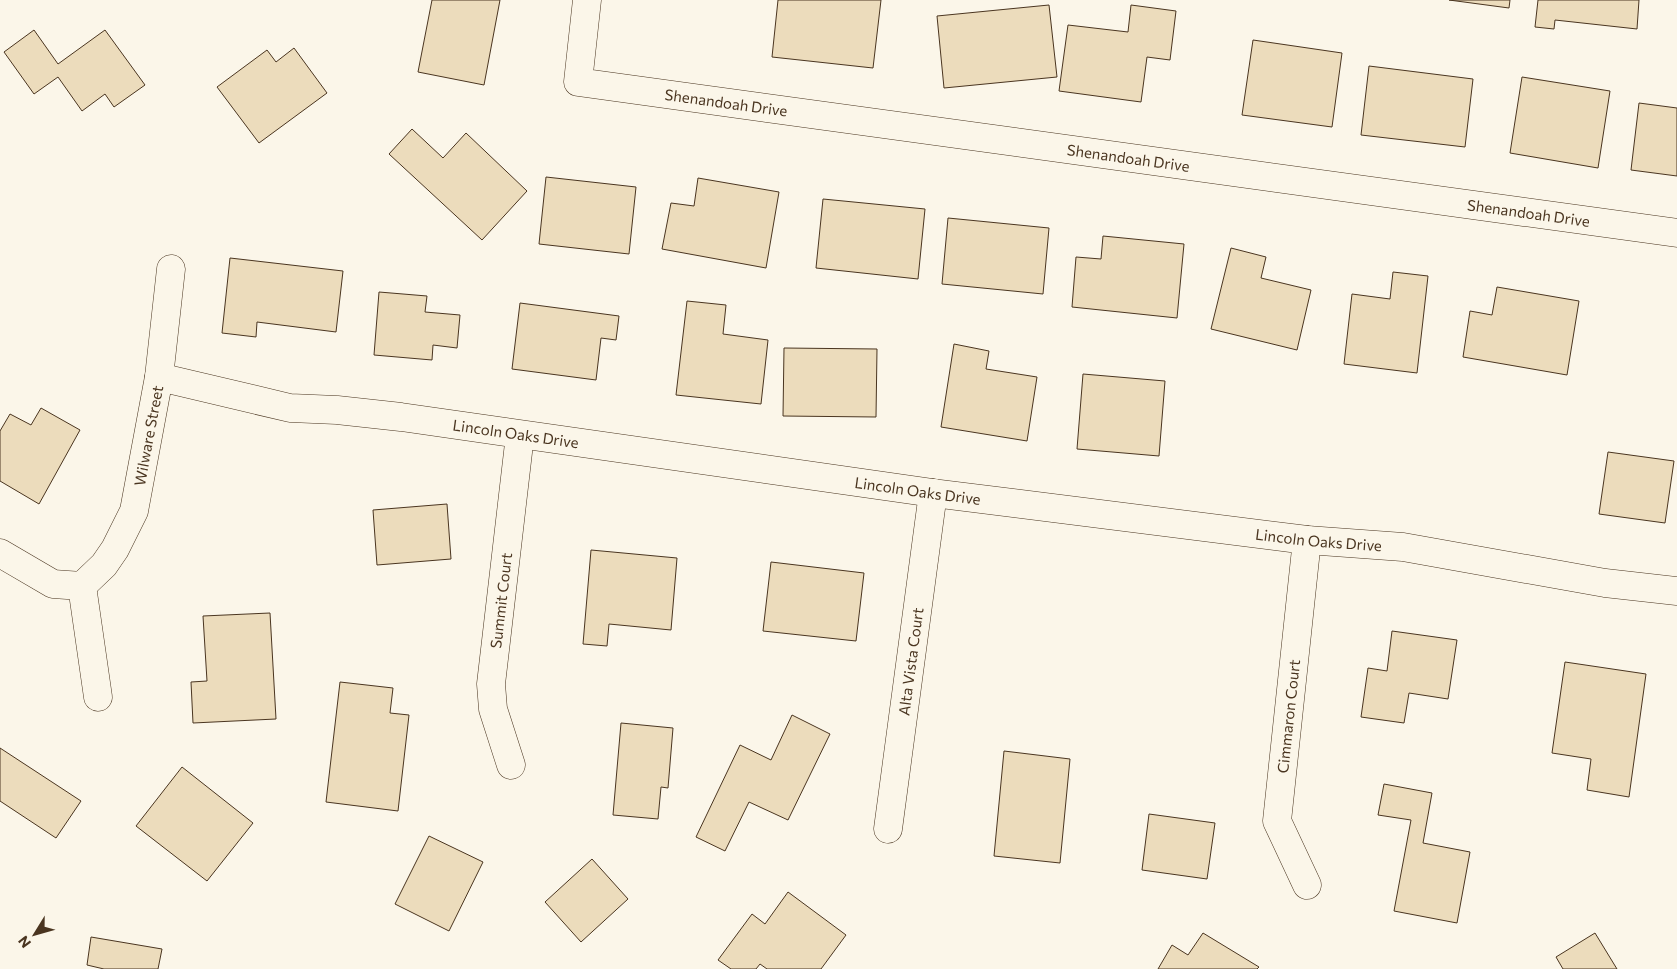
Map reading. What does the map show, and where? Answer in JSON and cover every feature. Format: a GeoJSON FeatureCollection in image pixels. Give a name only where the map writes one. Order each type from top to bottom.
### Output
{"type":"FeatureCollection","features":[{"type":"Feature","properties":{"kind":"street","name":"Shenandoah Drive"},"geometry":{"type":"LineString","coordinates":[[587,0],[578,82],[1677,233]]}},
{"type":"Feature","properties":{"kind":"street","name":"Wilware Street"},"geometry":{"type":"LineString","coordinates":[[82,586],[104,565],[115,549],[134,510],[159,377],[171,269]]}},
{"type":"Feature","properties":{"kind":"street","name":"Lincoln Oaks Drive"},"geometry":{"type":"LineString","coordinates":[[159,377],[290,408],[337,410],[400,418],[933,494],[1307,540],[1403,547],[1605,583],[1677,592]]}},
{"type":"Feature","properties":{"kind":"street","name":"Summit Court"},"geometry":{"type":"LineString","coordinates":[[511,765],[493,709],[491,684],[520,435]]}},
{"type":"Feature","properties":{"kind":"street","name":"Alta Vista Court"},"geometry":{"type":"LineString","coordinates":[[888,829],[933,494]]}},
{"type":"Feature","properties":{"kind":"street","name":"Cimmaron Court"},"geometry":{"type":"LineString","coordinates":[[1307,540],[1277,821],[1307,885]]}},
{"type":"Feature","properties":{"kind":"street"},"geometry":{"type":"LineString","coordinates":[[0,553],[53,584],[82,586],[98,696]]}},
{"type":"Feature","properties":{"kind":"building"},"geometry":{"type":"Polygon","coordinates":[[[432,0],[500,0],[484,85],[418,72],[432,0]]]}},
{"type":"Feature","properties":{"kind":"building"},"geometry":{"type":"Polygon","coordinates":[[[778,0],[881,0],[873,68],[772,57],[778,0]]]}},
{"type":"Feature","properties":{"kind":"building"},"geometry":{"type":"Polygon","coordinates":[[[1449,0],[1510,0],[1509,8],[1449,0]]]}},
{"type":"Feature","properties":{"kind":"building"},"geometry":{"type":"Polygon","coordinates":[[[1538,0],[1639,0],[1637,29],[1555,20],[1554,29],[1535,27],[1538,0]]]}},
{"type":"Feature","properties":{"kind":"building"},"geometry":{"type":"Polygon","coordinates":[[[1049,5],[1057,77],[944,88],[937,16],[1049,5]]]}},
{"type":"Feature","properties":{"kind":"building"},"geometry":{"type":"Polygon","coordinates":[[[1131,5],[1176,11],[1170,60],[1147,57],[1141,102],[1059,91],[1068,25],[1128,32],[1131,5]]]}},
{"type":"Feature","properties":{"kind":"building"},"geometry":{"type":"Polygon","coordinates":[[[34,30],[58,64],[105,30],[145,85],[114,107],[105,94],[82,111],[58,77],[34,94],[4,52],[34,30]]]}},
{"type":"Feature","properties":{"kind":"building"},"geometry":{"type":"Polygon","coordinates":[[[1253,40],[1342,53],[1332,127],[1242,115],[1253,40]]]}},
{"type":"Feature","properties":{"kind":"building"},"geometry":{"type":"Polygon","coordinates":[[[294,48],[327,93],[259,143],[217,87],[267,50],[276,62],[294,48]]]}},
{"type":"Feature","properties":{"kind":"building"},"geometry":{"type":"Polygon","coordinates":[[[1369,66],[1473,79],[1465,147],[1361,135],[1369,66]]]}},
{"type":"Feature","properties":{"kind":"building"},"geometry":{"type":"Polygon","coordinates":[[[1522,77],[1610,91],[1598,168],[1510,153],[1522,77]]]}},
{"type":"Feature","properties":{"kind":"building"},"geometry":{"type":"Polygon","coordinates":[[[1639,103],[1677,108],[1677,176],[1631,170],[1639,103]]]}},
{"type":"Feature","properties":{"kind":"building"},"geometry":{"type":"Polygon","coordinates":[[[412,129],[443,158],[466,133],[527,191],[482,240],[389,154],[412,129]]]}},
{"type":"Feature","properties":{"kind":"building"},"geometry":{"type":"Polygon","coordinates":[[[546,177],[636,187],[629,254],[539,244],[546,177]]]}},
{"type":"Feature","properties":{"kind":"building"},"geometry":{"type":"Polygon","coordinates":[[[698,178],[779,192],[766,268],[662,249],[671,203],[694,206],[698,178]]]}},
{"type":"Feature","properties":{"kind":"building"},"geometry":{"type":"Polygon","coordinates":[[[823,199],[925,209],[918,279],[816,268],[823,199]]]}},
{"type":"Feature","properties":{"kind":"building"},"geometry":{"type":"Polygon","coordinates":[[[948,218],[1049,228],[1043,294],[942,284],[948,218]]]}},
{"type":"Feature","properties":{"kind":"building"},"geometry":{"type":"Polygon","coordinates":[[[1103,236],[1184,244],[1177,318],[1072,307],[1076,257],[1101,259],[1103,236]]]}},
{"type":"Feature","properties":{"kind":"building"},"geometry":{"type":"Polygon","coordinates":[[[1231,248],[1266,257],[1261,278],[1311,290],[1297,350],[1211,329],[1231,248]]]}},
{"type":"Feature","properties":{"kind":"building"},"geometry":{"type":"Polygon","coordinates":[[[230,258],[343,271],[336,332],[257,322],[256,337],[222,333],[230,258]]]}},
{"type":"Feature","properties":{"kind":"building"},"geometry":{"type":"Polygon","coordinates":[[[1393,272],[1428,276],[1417,373],[1344,364],[1352,294],[1390,299],[1393,272]]]}},
{"type":"Feature","properties":{"kind":"building"},"geometry":{"type":"Polygon","coordinates":[[[1497,287],[1579,301],[1567,375],[1463,357],[1470,311],[1492,315],[1497,287]]]}},
{"type":"Feature","properties":{"kind":"building"},"geometry":{"type":"Polygon","coordinates":[[[379,292],[427,296],[425,312],[460,315],[457,348],[433,345],[432,360],[374,355],[379,292]]]}},
{"type":"Feature","properties":{"kind":"building"},"geometry":{"type":"Polygon","coordinates":[[[687,301],[726,305],[723,334],[768,340],[761,404],[676,395],[687,301]]]}},
{"type":"Feature","properties":{"kind":"building"},"geometry":{"type":"Polygon","coordinates":[[[520,303],[619,316],[616,340],[601,338],[596,380],[512,369],[520,303]]]}},
{"type":"Feature","properties":{"kind":"building"},"geometry":{"type":"Polygon","coordinates":[[[954,344],[989,351],[986,369],[1037,377],[1027,441],[941,427],[954,344]]]}},
{"type":"Feature","properties":{"kind":"building"},"geometry":{"type":"Polygon","coordinates":[[[784,348],[877,349],[876,417],[783,416],[784,348]]]}},
{"type":"Feature","properties":{"kind":"building"},"geometry":{"type":"Polygon","coordinates":[[[1083,374],[1165,381],[1159,456],[1077,449],[1083,374]]]}},
{"type":"Feature","properties":{"kind":"building"},"geometry":{"type":"Polygon","coordinates":[[[41,408],[80,430],[39,504],[0,481],[0,431],[10,414],[31,425],[41,408]]]}},
{"type":"Feature","properties":{"kind":"building"},"geometry":{"type":"Polygon","coordinates":[[[1608,452],[1674,461],[1665,523],[1599,514],[1608,452]]]}},
{"type":"Feature","properties":{"kind":"building"},"geometry":{"type":"Polygon","coordinates":[[[447,504],[451,559],[377,565],[373,510],[447,504]]]}},
{"type":"Feature","properties":{"kind":"building"},"geometry":{"type":"Polygon","coordinates":[[[591,550],[677,558],[671,630],[609,624],[607,646],[583,644],[591,550]]]}},
{"type":"Feature","properties":{"kind":"building"},"geometry":{"type":"Polygon","coordinates":[[[771,562],[864,573],[856,641],[763,631],[771,562]]]}},
{"type":"Feature","properties":{"kind":"building"},"geometry":{"type":"Polygon","coordinates":[[[270,613],[276,719],[193,723],[191,682],[207,681],[203,616],[270,613]]]}},
{"type":"Feature","properties":{"kind":"building"},"geometry":{"type":"Polygon","coordinates":[[[1392,631],[1457,640],[1448,699],[1409,693],[1404,723],[1361,717],[1368,668],[1387,671],[1392,631]]]}},
{"type":"Feature","properties":{"kind":"building"},"geometry":{"type":"Polygon","coordinates":[[[1565,662],[1646,674],[1629,797],[1587,790],[1591,759],[1552,753],[1565,662]]]}},
{"type":"Feature","properties":{"kind":"building"},"geometry":{"type":"Polygon","coordinates":[[[340,682],[393,688],[390,713],[409,715],[398,811],[326,802],[340,682]]]}},
{"type":"Feature","properties":{"kind":"building"},"geometry":{"type":"Polygon","coordinates":[[[792,715],[830,734],[788,820],[749,802],[725,851],[696,837],[740,745],[771,760],[792,715]]]}},
{"type":"Feature","properties":{"kind":"building"},"geometry":{"type":"Polygon","coordinates":[[[621,723],[673,728],[668,788],[661,787],[658,819],[613,815],[621,723]]]}},
{"type":"Feature","properties":{"kind":"building"},"geometry":{"type":"Polygon","coordinates":[[[0,748],[81,801],[56,838],[0,801],[0,748]]]}},
{"type":"Feature","properties":{"kind":"building"},"geometry":{"type":"Polygon","coordinates":[[[1004,751],[1070,759],[1060,863],[994,856],[1004,751]]]}},
{"type":"Feature","properties":{"kind":"building"},"geometry":{"type":"Polygon","coordinates":[[[182,767],[253,823],[207,881],[136,826],[182,767]]]}},
{"type":"Feature","properties":{"kind":"building"},"geometry":{"type":"Polygon","coordinates":[[[1384,784],[1432,793],[1423,843],[1470,852],[1457,923],[1394,911],[1411,820],[1378,815],[1384,784]]]}},
{"type":"Feature","properties":{"kind":"building"},"geometry":{"type":"Polygon","coordinates":[[[1149,814],[1215,823],[1207,879],[1142,870],[1149,814]]]}},
{"type":"Feature","properties":{"kind":"building"},"geometry":{"type":"Polygon","coordinates":[[[429,836],[483,862],[449,931],[395,904],[429,836]]]}},
{"type":"Feature","properties":{"kind":"building"},"geometry":{"type":"Polygon","coordinates":[[[592,859],[628,899],[581,942],[545,902],[592,859]]]}},
{"type":"Feature","properties":{"kind":"building"},"geometry":{"type":"Polygon","coordinates":[[[788,892],[846,935],[821,969],[767,969],[760,964],[756,969],[731,969],[718,960],[752,914],[765,924],[788,892]]]}},
{"type":"Feature","properties":{"kind":"building"},"geometry":{"type":"Polygon","coordinates":[[[1203,933],[1259,967],[1257,969],[1158,969],[1172,945],[1188,955],[1203,933]]]}},
{"type":"Feature","properties":{"kind":"building"},"geometry":{"type":"Polygon","coordinates":[[[1595,933],[1617,969],[1563,969],[1556,957],[1595,933]]]}},
{"type":"Feature","properties":{"kind":"building"},"geometry":{"type":"Polygon","coordinates":[[[91,937],[162,949],[158,969],[104,969],[87,965],[91,937]]]}}]}
